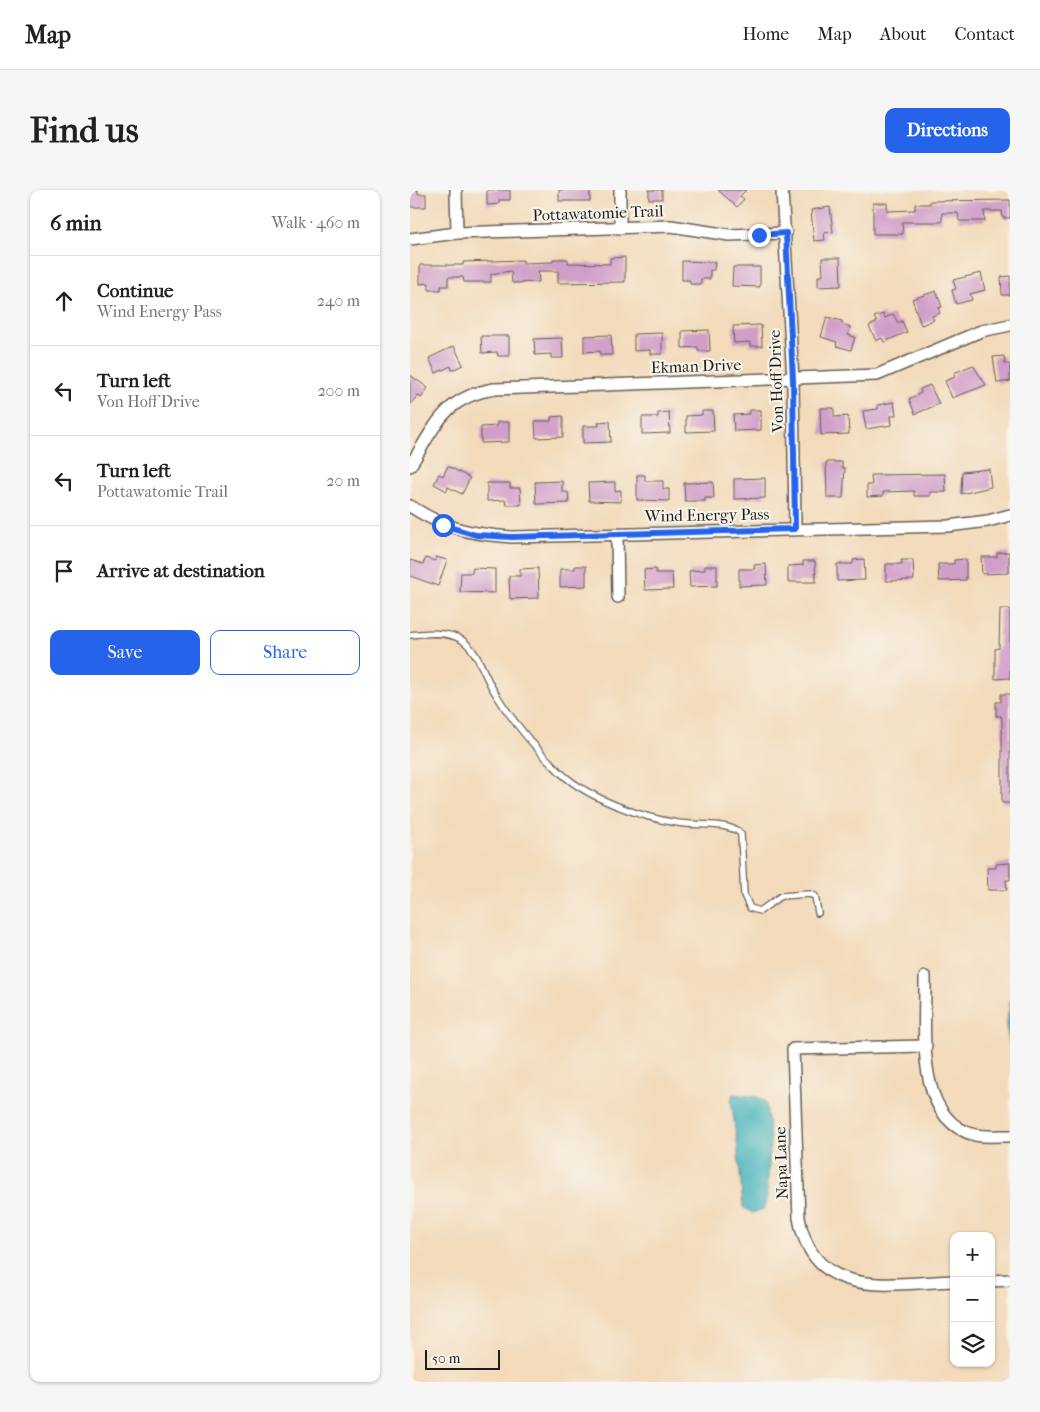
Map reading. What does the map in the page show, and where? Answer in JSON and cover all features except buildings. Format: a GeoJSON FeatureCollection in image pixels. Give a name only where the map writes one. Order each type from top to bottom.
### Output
{"type":"FeatureCollection","features":[{"type":"Feature","properties":{"kind":"street"},"geometry":{"type":"LineString","coordinates":[[456,190],[457,233]]}},
{"type":"Feature","properties":{"kind":"street"},"geometry":{"type":"LineString","coordinates":[[620,190],[620,228]]}},
{"type":"Feature","properties":{"kind":"street","name":"Von Hoff Drive"},"geometry":{"type":"LineString","coordinates":[[782,190],[786,233],[793,380],[795,529]]}},
{"type":"Feature","properties":{"kind":"street","name":"Pottawatomie Trail"},"geometry":{"type":"LineString","coordinates":[[410,239],[457,233],[671,226],[729,235],[786,233]]}},
{"type":"Feature","properties":{"kind":"street","name":"Ekman Drive"},"geometry":{"type":"LineString","coordinates":[[410,466],[446,411],[472,392],[494,389],[793,380],[877,375],[981,331],[1010,325]]}},
{"type":"Feature","properties":{"kind":"street","name":"Wind Energy Pass"},"geometry":{"type":"LineString","coordinates":[[410,506],[443,525],[476,535],[512,537],[948,526],[988,521],[1010,515]]}},
{"type":"Feature","properties":{"kind":"street"},"geometry":{"type":"LineString","coordinates":[[616,534],[618,597]]}},
{"type":"Feature","properties":{"kind":"street"},"geometry":{"type":"LineString","coordinates":[[925,977],[928,1082],[937,1105],[950,1120],[976,1135],[1010,1136]]}},
{"type":"Feature","properties":{"kind":"street","name":"Napa Lane"},"geometry":{"type":"LineString","coordinates":[[926,1046],[793,1049],[799,1218],[803,1237],[812,1255],[825,1268],[842,1279],[865,1284],[950,1281]]}},
{"type":"Feature","properties":{"kind":"street"},"geometry":{"type":"LineString","coordinates":[[995,1280],[1010,1280]]}},
{"type":"Feature","properties":{"kind":"lane"},"geometry":{"type":"LineString","coordinates":[[410,635],[447,635],[460,639],[472,648],[493,690],[526,738],[563,775],[597,796],[639,813],[677,823],[738,831],[741,834],[744,895],[750,908],[760,911],[781,896],[810,894],[816,899],[818,913]]}},
{"type":"Feature","properties":{"kind":"water"},"geometry":{"type":"Polygon","coordinates":[[[1010,1000],[1010,1044],[1006,1028],[1010,1000]]]}},
{"type":"Feature","properties":{"kind":"water"},"geometry":{"type":"Polygon","coordinates":[[[733,1094],[758,1097],[766,1102],[770,1139],[767,1202],[764,1209],[752,1213],[743,1207],[731,1101],[733,1094]]]}},
{"type":"Feature","properties":{"kind":"route"},"geometry":{"type":"LineString","coordinates":[[443,525],[476,535],[512,537],[795,529],[793,380],[786,233],[759,235]]}}]}
